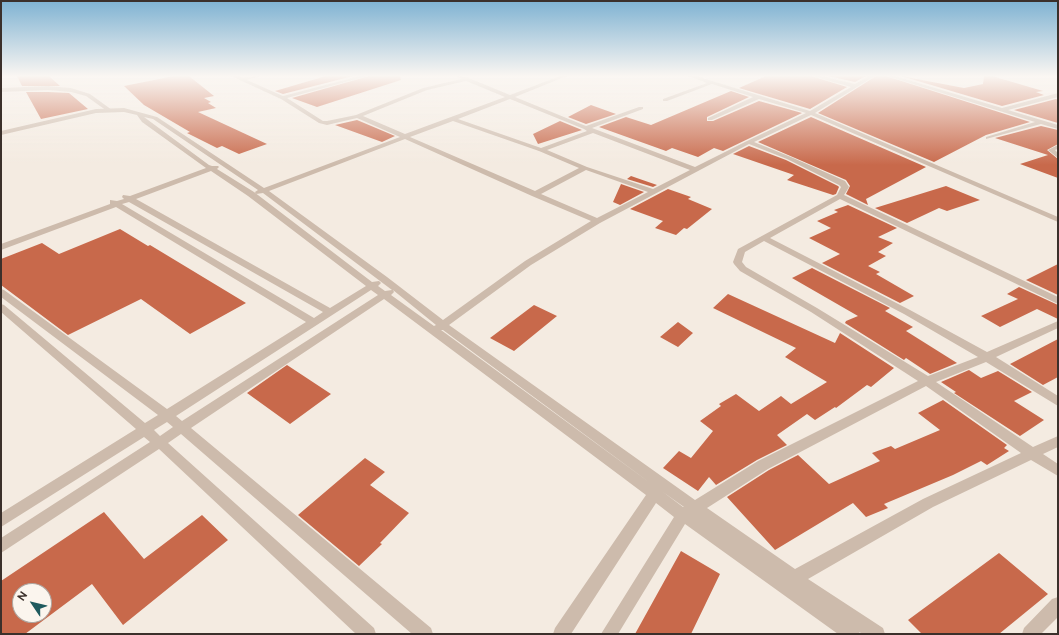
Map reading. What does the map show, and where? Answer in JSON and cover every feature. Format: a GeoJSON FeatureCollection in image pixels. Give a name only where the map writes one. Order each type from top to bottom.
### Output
{"type":"FeatureCollection","features":[{"type":"Feature","properties":{"kind":"street"},"geometry":{"type":"LineString","coordinates":[[103,106],[109,110]]}},
{"type":"Feature","properties":{"kind":"street"},"geometry":{"type":"LineString","coordinates":[[296,106],[324,123],[332,123],[358,116],[384,106]]}},
{"type":"Feature","properties":{"kind":"street"},"geometry":{"type":"LineString","coordinates":[[251,194],[489,106]]}},
{"type":"Feature","properties":{"kind":"street"},"geometry":{"type":"LineString","coordinates":[[531,106],[589,130],[696,170]]}},
{"type":"Feature","properties":{"kind":"street"},"geometry":{"type":"LineString","coordinates":[[710,119],[739,106]]}},
{"type":"Feature","properties":{"kind":"street"},"geometry":{"type":"LineString","coordinates":[[787,106],[811,113],[1058,220]]}},
{"type":"Feature","properties":{"kind":"street"},"geometry":{"type":"LineString","coordinates":[[439,328],[528,263],[597,221],[653,191],[823,106]]}},
{"type":"Feature","properties":{"kind":"street"},"geometry":{"type":"LineString","coordinates":[[988,106],[1058,127]]}},
{"type":"Feature","properties":{"kind":"street"},"geometry":{"type":"LineString","coordinates":[[1003,110],[1019,106]]}},
{"type":"Feature","properties":{"kind":"street"},"geometry":{"type":"LineString","coordinates":[[541,150],[641,108]]}},
{"type":"Feature","properties":{"kind":"street"},"geometry":{"type":"LineString","coordinates":[[1,133],[85,113],[124,110],[140,115],[144,121],[215,165],[263,190],[396,288],[439,328]]}},
{"type":"Feature","properties":{"kind":"street"},"geometry":{"type":"LineString","coordinates":[[358,116],[597,221]]}},
{"type":"Feature","properties":{"kind":"street"},"geometry":{"type":"LineString","coordinates":[[454,119],[653,191]]}},
{"type":"Feature","properties":{"kind":"street"},"geometry":{"type":"LineString","coordinates":[[988,138],[1041,122]]}},
{"type":"Feature","properties":{"kind":"street"},"geometry":{"type":"LineString","coordinates":[[749,142],[789,158],[842,183],[845,187],[840,196],[741,252],[737,262],[743,269],[814,310],[927,381],[1058,471]]}},
{"type":"Feature","properties":{"kind":"street"},"geometry":{"type":"LineString","coordinates":[[1058,147],[1051,150],[1058,156]]}},
{"type":"Feature","properties":{"kind":"street"},"geometry":{"type":"LineString","coordinates":[[215,165],[384,295],[439,328],[689,511],[789,581],[877,634]]}},
{"type":"Feature","properties":{"kind":"street"},"geometry":{"type":"LineString","coordinates":[[1,247],[128,197],[215,165]]}},
{"type":"Feature","properties":{"kind":"street"},"geometry":{"type":"LineString","coordinates":[[535,194],[586,168]]}},
{"type":"Feature","properties":{"kind":"street"},"geometry":{"type":"LineString","coordinates":[[840,196],[1058,301]]}},
{"type":"Feature","properties":{"kind":"street"},"geometry":{"type":"LineString","coordinates":[[128,197],[330,312]]}},
{"type":"Feature","properties":{"kind":"street"},"geometry":{"type":"LineString","coordinates":[[1,242],[114,203],[313,322]]}},
{"type":"Feature","properties":{"kind":"street"},"geometry":{"type":"LineString","coordinates":[[764,238],[908,312],[987,357],[1058,402]]}},
{"type":"Feature","properties":{"kind":"street"},"geometry":{"type":"LineString","coordinates":[[1,521],[168,416],[313,322],[384,279]]}},
{"type":"Feature","properties":{"kind":"street"},"geometry":{"type":"LineString","coordinates":[[1,546],[396,288]]}},
{"type":"Feature","properties":{"kind":"street"},"geometry":{"type":"LineString","coordinates":[[1,292],[168,416],[425,634]]}},
{"type":"Feature","properties":{"kind":"street"},"geometry":{"type":"LineString","coordinates":[[1,307],[160,443],[368,634]]}},
{"type":"Feature","properties":{"kind":"street"},"geometry":{"type":"LineString","coordinates":[[609,634],[689,511],[763,465],[927,381],[987,357],[1058,324]]}},
{"type":"Feature","properties":{"kind":"street"},"geometry":{"type":"LineString","coordinates":[[789,581],[928,503],[1058,440]]}},
{"type":"Feature","properties":{"kind":"street"},"geometry":{"type":"LineString","coordinates":[[562,634],[658,488]]}},
{"type":"Feature","properties":{"kind":"street"},"geometry":{"type":"LineString","coordinates":[[789,581],[852,634]]}},
{"type":"Feature","properties":{"kind":"street"},"geometry":{"type":"LineString","coordinates":[[1030,634],[1058,605]]}},
{"type":"Feature","properties":{"kind":"building"},"geometry":{"type":"Polygon","coordinates":[[[34,106],[84,106],[88,109],[41,119],[34,106]]]}},
{"type":"Feature","properties":{"kind":"building"},"geometry":{"type":"Polygon","coordinates":[[[145,106],[212,106],[216,108],[198,112],[267,144],[239,154],[222,146],[217,148],[187,133],[190,132],[145,106]]]}},
{"type":"Feature","properties":{"kind":"building"},"geometry":{"type":"Polygon","coordinates":[[[590,106],[616,114],[586,124],[568,117],[590,106]]]}},
{"type":"Feature","properties":{"kind":"building"},"geometry":{"type":"Polygon","coordinates":[[[697,106],[731,106],[707,117],[707,121],[713,121],[748,106],[776,106],[802,113],[723,151],[714,148],[698,157],[672,148],[666,151],[599,127],[626,117],[651,125],[697,106]]]}},
{"type":"Feature","properties":{"kind":"building"},"geometry":{"type":"Polygon","coordinates":[[[799,106],[816,106],[810,109],[799,106]]]}},
{"type":"Feature","properties":{"kind":"building"},"geometry":{"type":"Polygon","coordinates":[[[830,106],[979,106],[1030,122],[986,135],[934,162],[818,113],[830,106]]]}},
{"type":"Feature","properties":{"kind":"building"},"geometry":{"type":"Polygon","coordinates":[[[1031,106],[1058,106],[1058,123],[1014,110],[1031,106]]]}},
{"type":"Feature","properties":{"kind":"building"},"geometry":{"type":"Polygon","coordinates":[[[811,117],[926,167],[866,199],[868,205],[846,194],[850,186],[846,180],[758,142],[811,117]]]}},
{"type":"Feature","properties":{"kind":"building"},"geometry":{"type":"Polygon","coordinates":[[[357,120],[395,136],[382,142],[335,125],[357,120]]]}},
{"type":"Feature","properties":{"kind":"building"},"geometry":{"type":"Polygon","coordinates":[[[560,121],[582,130],[538,144],[533,134],[560,121]]]}},
{"type":"Feature","properties":{"kind":"building"},"geometry":{"type":"Polygon","coordinates":[[[1041,126],[1058,130],[1058,144],[1047,150],[1058,159],[1058,178],[1020,164],[1048,155],[995,138],[1041,126]]]}},
{"type":"Feature","properties":{"kind":"building"},"geometry":{"type":"Polygon","coordinates":[[[749,146],[786,160],[838,186],[839,187],[836,194],[833,195],[787,180],[794,175],[733,154],[749,146]]]}},
{"type":"Feature","properties":{"kind":"building"},"geometry":{"type":"Polygon","coordinates":[[[631,176],[657,185],[653,187],[627,179],[631,176]]]}},
{"type":"Feature","properties":{"kind":"building"},"geometry":{"type":"Polygon","coordinates":[[[621,184],[644,192],[620,205],[613,202],[621,184]]]}},
{"type":"Feature","properties":{"kind":"building"},"geometry":{"type":"Polygon","coordinates":[[[946,186],[980,200],[947,211],[939,208],[907,223],[875,208],[946,186]]]}},
{"type":"Feature","properties":{"kind":"building"},"geometry":{"type":"Polygon","coordinates":[[[668,189],[691,197],[688,199],[712,209],[687,229],[684,228],[676,235],[655,228],[663,221],[630,209],[668,189]]]}},
{"type":"Feature","properties":{"kind":"building"},"geometry":{"type":"Polygon","coordinates":[[[848,205],[897,228],[878,237],[893,243],[878,252],[886,256],[868,266],[880,272],[876,274],[914,296],[900,303],[822,263],[840,254],[809,238],[831,228],[817,221],[838,212],[834,210],[848,205]]]}},
{"type":"Feature","properties":{"kind":"building"},"geometry":{"type":"Polygon","coordinates":[[[120,229],[148,246],[150,245],[246,303],[190,334],[141,299],[68,335],[1,285],[1,259],[42,243],[59,254],[120,229]]]}},
{"type":"Feature","properties":{"kind":"building"},"geometry":{"type":"Polygon","coordinates":[[[1058,264],[1058,295],[1026,280],[1058,264]]]}},
{"type":"Feature","properties":{"kind":"building"},"geometry":{"type":"Polygon","coordinates":[[[812,268],[890,308],[885,311],[913,327],[906,331],[957,363],[930,374],[906,358],[904,360],[845,323],[846,321],[858,316],[792,278],[812,268]]]}},
{"type":"Feature","properties":{"kind":"building"},"geometry":{"type":"Polygon","coordinates":[[[1019,287],[1058,305],[1058,319],[1037,309],[1000,327],[981,316],[1018,299],[1007,294],[1019,287]]]}},
{"type":"Feature","properties":{"kind":"building"},"geometry":{"type":"Polygon","coordinates":[[[728,294],[835,343],[840,333],[894,368],[871,387],[867,385],[836,408],[835,407],[815,420],[807,414],[777,435],[787,445],[757,460],[716,485],[709,477],[698,491],[663,468],[679,451],[691,458],[713,431],[700,421],[721,406],[719,404],[736,394],[759,411],[781,396],[791,404],[827,382],[785,357],[796,348],[713,308],[728,294]]]}},
{"type":"Feature","properties":{"kind":"building"},"geometry":{"type":"Polygon","coordinates":[[[534,305],[557,316],[514,351],[490,338],[534,305]]]}},
{"type":"Feature","properties":{"kind":"building"},"geometry":{"type":"Polygon","coordinates":[[[678,322],[693,333],[678,347],[660,337],[678,322]]]}},
{"type":"Feature","properties":{"kind":"building"},"geometry":{"type":"Polygon","coordinates":[[[1058,339],[1058,377],[1043,385],[1010,364],[1058,339]]]}},
{"type":"Feature","properties":{"kind":"building"},"geometry":{"type":"Polygon","coordinates":[[[287,365],[331,394],[290,424],[247,393],[287,365]]]}},
{"type":"Feature","properties":{"kind":"building"},"geometry":{"type":"Polygon","coordinates":[[[969,370],[981,378],[998,371],[1032,392],[1014,401],[1044,420],[1020,436],[954,393],[956,392],[941,382],[969,370]]]}},
{"type":"Feature","properties":{"kind":"building"},"geometry":{"type":"Polygon","coordinates":[[[943,400],[1007,445],[1004,448],[1009,451],[987,465],[981,461],[953,475],[884,504],[888,508],[866,517],[853,503],[775,550],[727,497],[769,470],[798,455],[829,484],[880,461],[872,453],[891,446],[895,449],[940,430],[918,413],[943,400]]]}},
{"type":"Feature","properties":{"kind":"building"},"geometry":{"type":"Polygon","coordinates":[[[365,458],[385,472],[370,485],[409,513],[380,543],[382,544],[359,566],[298,515],[365,458]]]}},
{"type":"Feature","properties":{"kind":"building"},"geometry":{"type":"Polygon","coordinates":[[[104,512],[144,559],[202,515],[228,540],[123,625],[92,584],[52,614],[52,583],[12,583],[12,623],[40,623],[25,634],[1,634],[1,581],[104,512]]]}},
{"type":"Feature","properties":{"kind":"building"},"geometry":{"type":"Polygon","coordinates":[[[681,551],[720,574],[691,634],[635,634],[681,551]]]}},
{"type":"Feature","properties":{"kind":"building"},"geometry":{"type":"Polygon","coordinates":[[[999,553],[1048,594],[999,634],[922,634],[908,620],[999,553]]]}}]}
